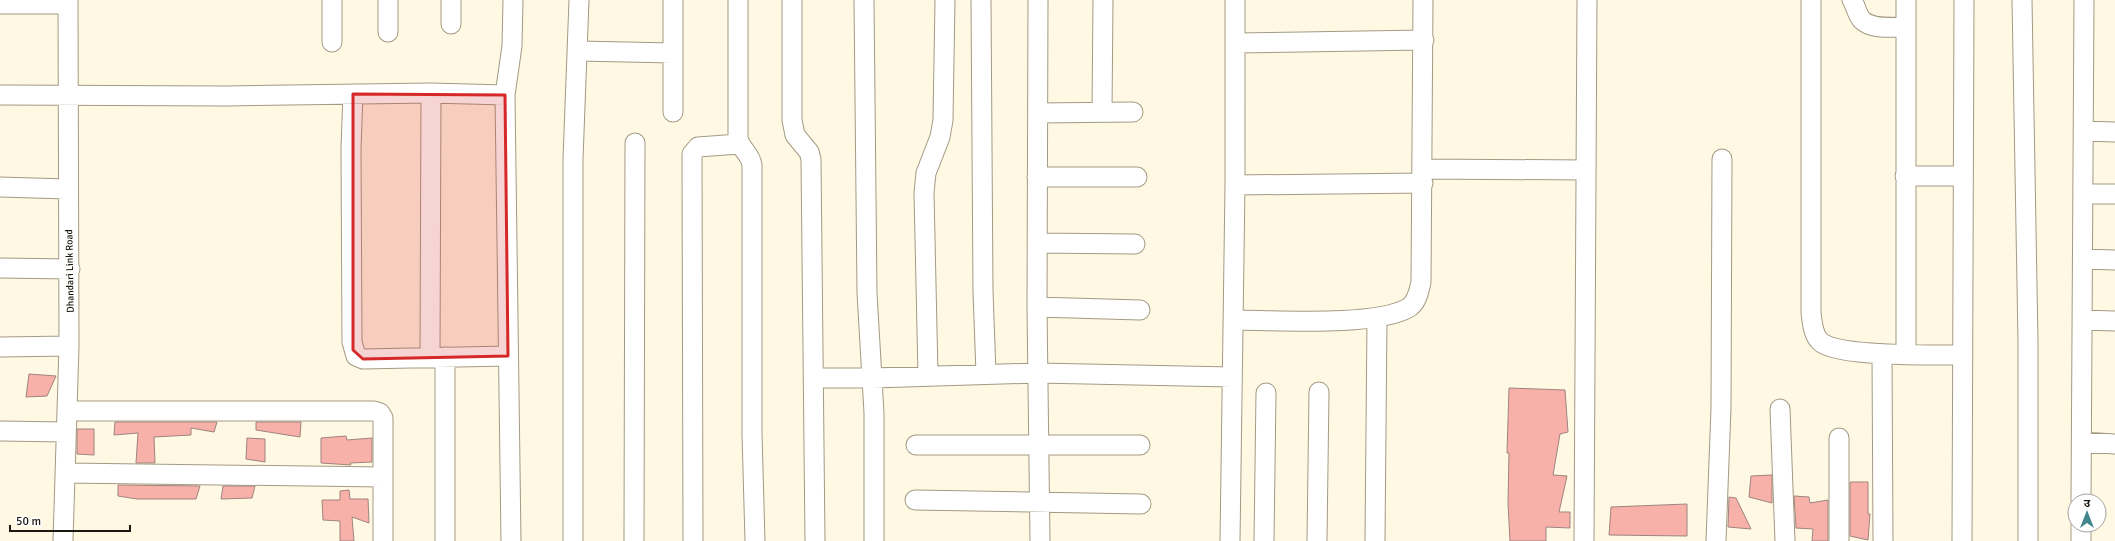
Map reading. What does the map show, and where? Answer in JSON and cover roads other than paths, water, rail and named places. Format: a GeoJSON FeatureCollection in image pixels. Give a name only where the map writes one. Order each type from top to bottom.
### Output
{"type":"FeatureCollection","features":[{"type":"Feature","properties":{"kind":"street"},"geometry":{"type":"LineString","coordinates":[[332,0],[332,42]]}},
{"type":"Feature","properties":{"kind":"street"},"geometry":{"type":"LineString","coordinates":[[388,0],[388,32]]}},
{"type":"Feature","properties":{"kind":"street"},"geometry":{"type":"LineString","coordinates":[[451,0],[451,24]]}},
{"type":"Feature","properties":{"kind":"street"},"geometry":{"type":"LineString","coordinates":[[511,541],[505,95],[512,46],[513,0]]}},
{"type":"Feature","properties":{"kind":"street"},"geometry":{"type":"LineString","coordinates":[[573,541],[573,174],[579,0]]}},
{"type":"Feature","properties":{"kind":"street"},"geometry":{"type":"LineString","coordinates":[[673,112],[674,0]]}},
{"type":"Feature","properties":{"kind":"street"},"geometry":{"type":"LineString","coordinates":[[738,0],[738,138],[739,144],[751,157],[752,165],[752,434],[755,541]]}},
{"type":"Feature","properties":{"kind":"street"},"geometry":{"type":"LineString","coordinates":[[792,0],[792,120],[795,135],[809,152],[811,159],[815,541]]}},
{"type":"Feature","properties":{"kind":"street"},"geometry":{"type":"LineString","coordinates":[[864,0],[867,293],[873,378],[874,541]]}},
{"type":"Feature","properties":{"kind":"street"},"geometry":{"type":"LineString","coordinates":[[928,375],[924,193],[926,173],[940,137],[944,120],[945,0]]}},
{"type":"Feature","properties":{"kind":"street"},"geometry":{"type":"LineString","coordinates":[[982,0],[982,291],[986,374]]}},
{"type":"Feature","properties":{"kind":"street"},"geometry":{"type":"LineString","coordinates":[[1038,0],[1037,373],[1040,541]]}},
{"type":"Feature","properties":{"kind":"street"},"geometry":{"type":"LineString","coordinates":[[1102,112],[1103,0]]}},
{"type":"Feature","properties":{"kind":"street"},"geometry":{"type":"LineString","coordinates":[[1230,541],[1235,185],[1235,0]]}},
{"type":"Feature","properties":{"kind":"street"},"geometry":{"type":"LineString","coordinates":[[1233,320],[1349,320],[1377,318],[1409,308],[1417,298],[1422,282],[1423,0]]}},
{"type":"Feature","properties":{"kind":"street"},"geometry":{"type":"LineString","coordinates":[[1584,541],[1587,0]]}},
{"type":"Feature","properties":{"kind":"street"},"geometry":{"type":"LineString","coordinates":[[1811,0],[1811,312],[1813,326],[1822,343],[1837,349],[1882,354],[1963,355]]}},
{"type":"Feature","properties":{"kind":"street"},"geometry":{"type":"LineString","coordinates":[[1852,0],[1859,16],[1868,24],[1906,27]]}},
{"type":"Feature","properties":{"kind":"street"},"geometry":{"type":"LineString","coordinates":[[1906,0],[1906,354]]}},
{"type":"Feature","properties":{"kind":"street"},"geometry":{"type":"LineString","coordinates":[[1962,541],[1964,0]]}},
{"type":"Feature","properties":{"kind":"street"},"geometry":{"type":"LineString","coordinates":[[2022,0],[2028,342],[2028,541]]}},
{"type":"Feature","properties":{"kind":"street"},"geometry":{"type":"LineString","coordinates":[[2081,493],[2084,0]]}},
{"type":"Feature","properties":{"kind":"street"},"geometry":{"type":"LineString","coordinates":[[0,4],[68,2]]}},
{"type":"Feature","properties":{"kind":"street","name":"Dhandari Link Road"},"geometry":{"type":"LineString","coordinates":[[63,541],[66,473],[70,269],[67,190],[68,2]]}},
{"type":"Feature","properties":{"kind":"street"},"geometry":{"type":"LineString","coordinates":[[1235,43],[1424,40]]}},
{"type":"Feature","properties":{"kind":"street"},"geometry":{"type":"LineString","coordinates":[[578,51],[673,53]]}},
{"type":"Feature","properties":{"kind":"street"},"geometry":{"type":"LineString","coordinates":[[0,95],[431,93],[505,95]]}},
{"type":"Feature","properties":{"kind":"street"},"geometry":{"type":"LineString","coordinates":[[431,93],[437,358],[445,541]]}},
{"type":"Feature","properties":{"kind":"street"},"geometry":{"type":"LineString","coordinates":[[353,94],[351,241],[353,350],[356,356],[362,359],[508,356]]}},
{"type":"Feature","properties":{"kind":"street"},"geometry":{"type":"LineString","coordinates":[[1038,113],[1133,112]]}},
{"type":"Feature","properties":{"kind":"street"},"geometry":{"type":"LineString","coordinates":[[2083,131],[2115,132]]}},
{"type":"Feature","properties":{"kind":"street"},"geometry":{"type":"LineString","coordinates":[[634,143],[634,541]]}},
{"type":"Feature","properties":{"kind":"street"},"geometry":{"type":"LineString","coordinates":[[693,541],[692,154],[698,147],[739,144]]}},
{"type":"Feature","properties":{"kind":"street"},"geometry":{"type":"LineString","coordinates":[[1716,541],[1721,408],[1722,159]]}},
{"type":"Feature","properties":{"kind":"street"},"geometry":{"type":"LineString","coordinates":[[1235,185],[1586,170]]}},
{"type":"Feature","properties":{"kind":"street"},"geometry":{"type":"LineString","coordinates":[[1905,176],[1963,176]]}},
{"type":"Feature","properties":{"kind":"street"},"geometry":{"type":"LineString","coordinates":[[1037,178],[1137,177]]}},
{"type":"Feature","properties":{"kind":"street"},"geometry":{"type":"LineString","coordinates":[[0,187],[67,190]]}},
{"type":"Feature","properties":{"kind":"street"},"geometry":{"type":"LineString","coordinates":[[2083,194],[2115,194]]}},
{"type":"Feature","properties":{"kind":"street"},"geometry":{"type":"LineString","coordinates":[[1037,243],[1135,244]]}},
{"type":"Feature","properties":{"kind":"street"},"geometry":{"type":"LineString","coordinates":[[2083,259],[2115,260]]}},
{"type":"Feature","properties":{"kind":"street"},"geometry":{"type":"LineString","coordinates":[[0,268],[70,269]]}},
{"type":"Feature","properties":{"kind":"street"},"geometry":{"type":"LineString","coordinates":[[1037,307],[1140,310]]}},
{"type":"Feature","properties":{"kind":"street"},"geometry":{"type":"LineString","coordinates":[[1375,541],[1377,318]]}},
{"type":"Feature","properties":{"kind":"street"},"geometry":{"type":"LineString","coordinates":[[2082,320],[2115,321]]}},
{"type":"Feature","properties":{"kind":"street"},"geometry":{"type":"LineString","coordinates":[[0,347],[69,346]]}},
{"type":"Feature","properties":{"kind":"street"},"geometry":{"type":"LineString","coordinates":[[1882,354],[1883,541]]}},
{"type":"Feature","properties":{"kind":"street"},"geometry":{"type":"LineString","coordinates":[[814,378],[873,378],[928,375],[1037,373],[1232,377]]}},
{"type":"Feature","properties":{"kind":"street"},"geometry":{"type":"LineString","coordinates":[[1317,541],[1319,392]]}},
{"type":"Feature","properties":{"kind":"street"},"geometry":{"type":"LineString","coordinates":[[1264,541],[1266,393]]}},
{"type":"Feature","properties":{"kind":"street"},"geometry":{"type":"LineString","coordinates":[[1780,409],[1785,541]]}},
{"type":"Feature","properties":{"kind":"street"},"geometry":{"type":"LineString","coordinates":[[67,411],[374,411],[380,413],[383,418],[383,541]]}},
{"type":"Feature","properties":{"kind":"street"},"geometry":{"type":"LineString","coordinates":[[0,431],[66,432]]}},
{"type":"Feature","properties":{"kind":"street"},"geometry":{"type":"LineString","coordinates":[[1839,438],[1839,541]]}},
{"type":"Feature","properties":{"kind":"street"},"geometry":{"type":"LineString","coordinates":[[2082,442],[2115,444]]}},
{"type":"Feature","properties":{"kind":"street"},"geometry":{"type":"LineString","coordinates":[[916,445],[1140,445]]}},
{"type":"Feature","properties":{"kind":"street"},"geometry":{"type":"LineString","coordinates":[[66,473],[383,477]]}},
{"type":"Feature","properties":{"kind":"street"},"geometry":{"type":"LineString","coordinates":[[915,500],[1141,504]]}}]}
